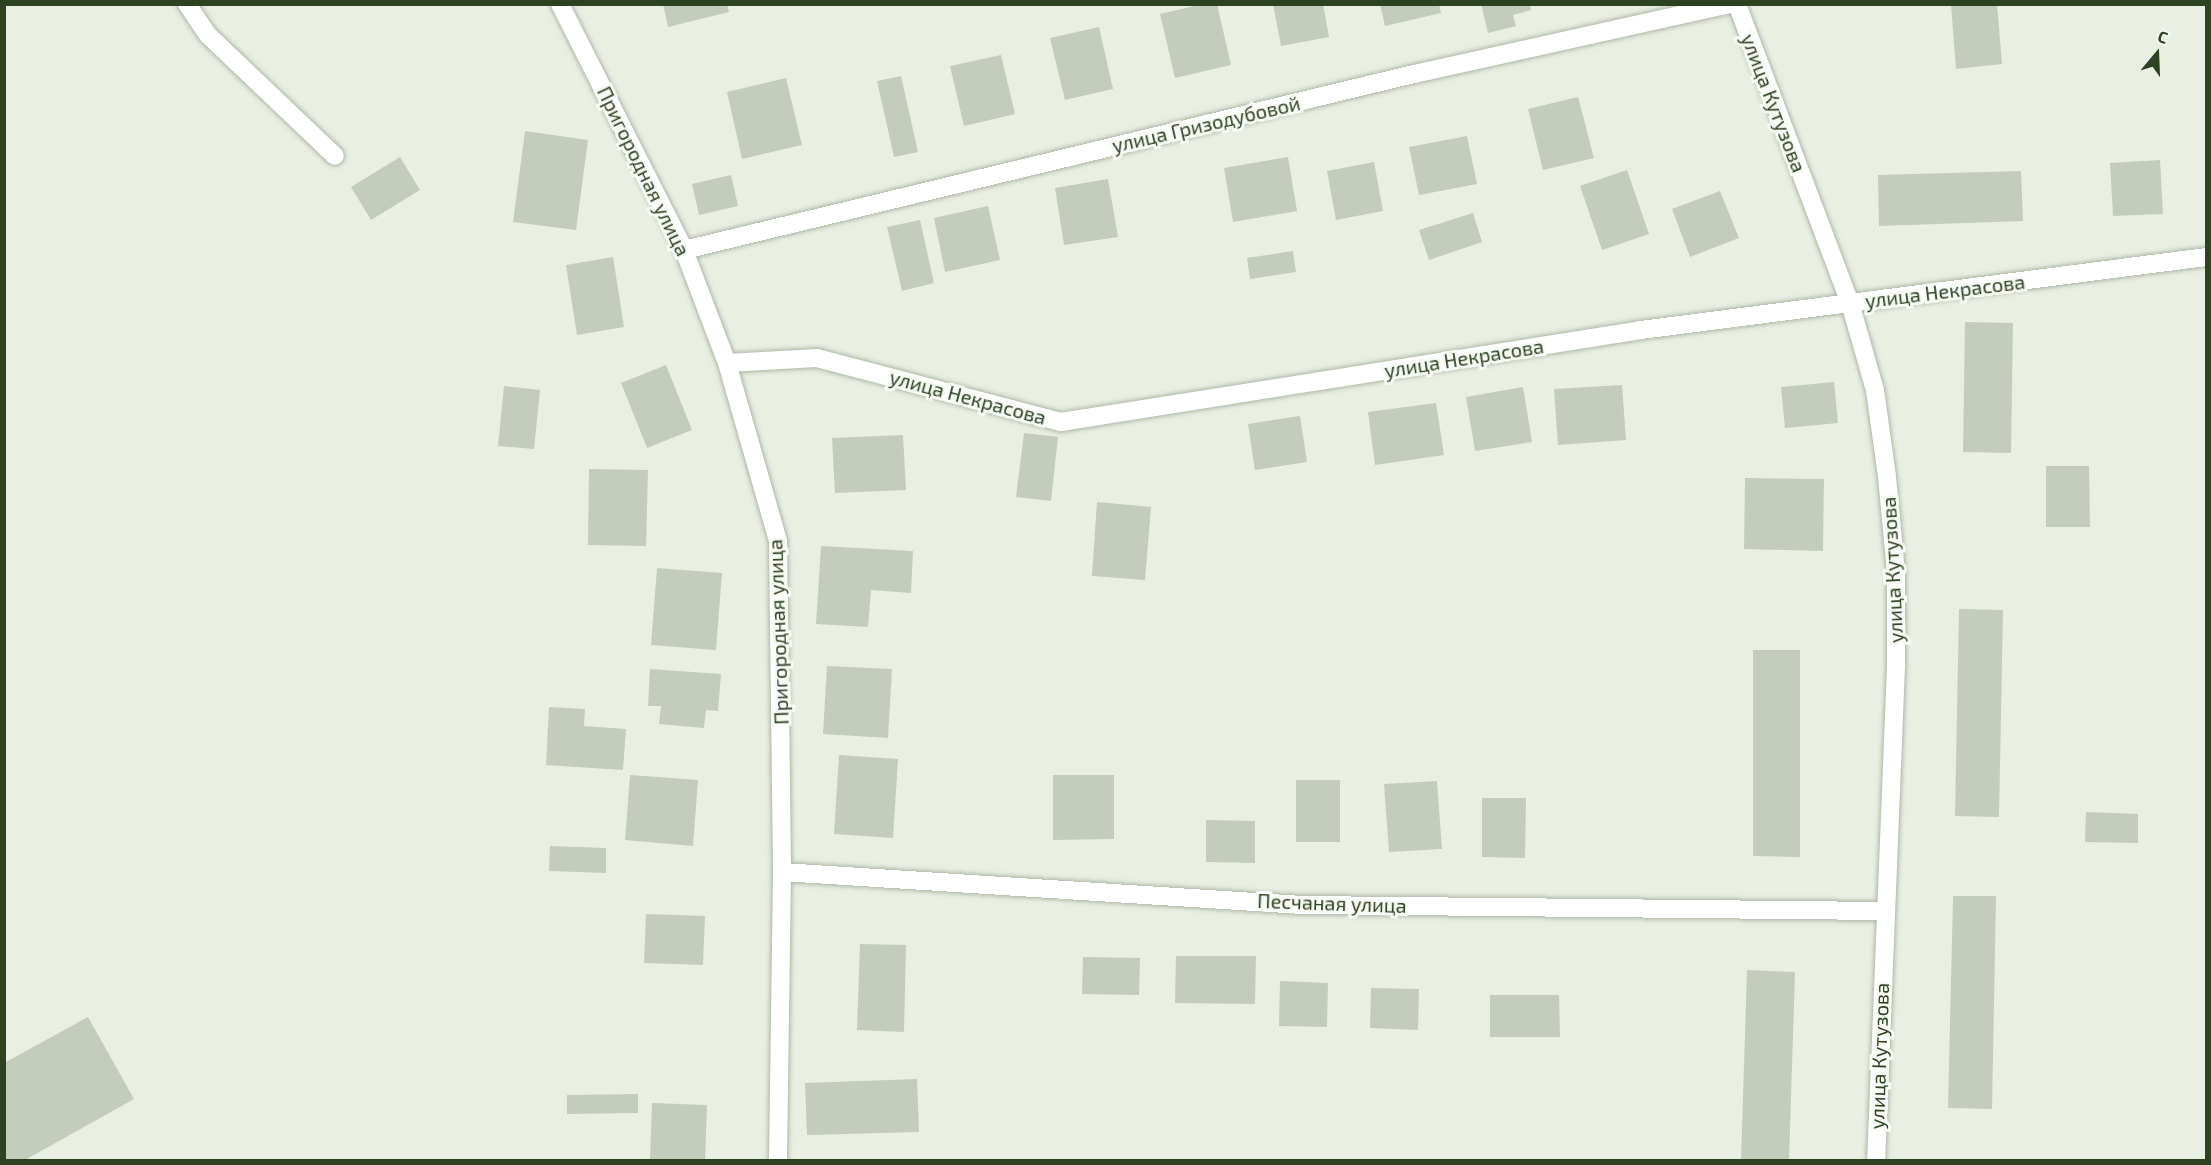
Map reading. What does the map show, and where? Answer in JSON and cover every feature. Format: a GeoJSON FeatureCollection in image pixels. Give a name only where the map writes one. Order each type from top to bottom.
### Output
{"type":"FeatureCollection","features":[{"type":"Feature","properties":{"kind":"street"},"geometry":{"type":"LineString","coordinates":[[187,4],[208,35],[335,156]]}},
{"type":"Feature","properties":{"kind":"street","name":"Пригородная улица"},"geometry":{"type":"LineString","coordinates":[[560,4],[684,250],[728,363],[778,541],[782,872],[778,1161]]}},
{"type":"Feature","properties":{"kind":"street","name":"улица Гризодубовой"},"geometry":{"type":"LineString","coordinates":[[684,250],[1403,77],[1729,4]]}},
{"type":"Feature","properties":{"kind":"street","name":"улица Кутузова"},"geometry":{"type":"LineString","coordinates":[[1737,4],[1850,303],[1875,390],[1896,573],[1896,666],[1883,911],[1876,1161]]}},
{"type":"Feature","properties":{"kind":"street","name":"улица Некрасова"},"geometry":{"type":"LineString","coordinates":[[728,363],[818,358],[1061,422],[1641,330],[2206,257]]}},
{"type":"Feature","properties":{"kind":"street","name":"Песчаная улица"},"geometry":{"type":"LineString","coordinates":[[782,872],[1302,905],[1883,911]]}},
{"type":"Feature","properties":{"kind":"building"},"geometry":{"type":"Polygon","coordinates":[[[663,4],[727,4],[729,12],[668,27],[663,4]]]}},
{"type":"Feature","properties":{"kind":"building"},"geometry":{"type":"Polygon","coordinates":[[[1203,4],[1217,4],[1231,65],[1175,78],[1160,14],[1203,4]]]}},
{"type":"Feature","properties":{"kind":"building"},"geometry":{"type":"Polygon","coordinates":[[[1273,4],[1323,4],[1329,37],[1281,46],[1273,4]]]}},
{"type":"Feature","properties":{"kind":"building"},"geometry":{"type":"Polygon","coordinates":[[[1380,4],[1439,4],[1441,13],[1385,26],[1380,4]]]}},
{"type":"Feature","properties":{"kind":"building"},"geometry":{"type":"Polygon","coordinates":[[[1481,4],[1530,4],[1531,10],[1513,15],[1516,26],[1488,33],[1481,4]]]}},
{"type":"Feature","properties":{"kind":"building"},"geometry":{"type":"Polygon","coordinates":[[[1997,4],[2002,64],[1956,69],[1951,5],[1997,4]]]}},
{"type":"Feature","properties":{"kind":"building"},"geometry":{"type":"Polygon","coordinates":[[[1099,27],[1113,89],[1065,100],[1050,38],[1099,27]]]}},
{"type":"Feature","properties":{"kind":"building"},"geometry":{"type":"Polygon","coordinates":[[[1001,55],[1015,114],[964,126],[950,66],[1001,55]]]}},
{"type":"Feature","properties":{"kind":"building"},"geometry":{"type":"Polygon","coordinates":[[[901,76],[918,152],[894,157],[877,81],[901,76]]]}},
{"type":"Feature","properties":{"kind":"building"},"geometry":{"type":"Polygon","coordinates":[[[786,78],[802,145],[742,159],[727,92],[786,78]]]}},
{"type":"Feature","properties":{"kind":"building"},"geometry":{"type":"Polygon","coordinates":[[[1578,97],[1594,158],[1543,170],[1528,109],[1578,97]]]}},
{"type":"Feature","properties":{"kind":"building"},"geometry":{"type":"Polygon","coordinates":[[[525,131],[588,140],[576,230],[513,222],[525,131]]]}},
{"type":"Feature","properties":{"kind":"building"},"geometry":{"type":"Polygon","coordinates":[[[1467,136],[1477,184],[1419,195],[1409,147],[1467,136]]]}},
{"type":"Feature","properties":{"kind":"building"},"geometry":{"type":"Polygon","coordinates":[[[400,157],[420,190],[371,220],[351,187],[400,157]]]}},
{"type":"Feature","properties":{"kind":"building"},"geometry":{"type":"Polygon","coordinates":[[[1288,157],[1297,211],[1233,222],[1224,168],[1288,157]]]}},
{"type":"Feature","properties":{"kind":"building"},"geometry":{"type":"Polygon","coordinates":[[[2160,160],[2163,214],[2113,216],[2110,163],[2160,160]]]}},
{"type":"Feature","properties":{"kind":"building"},"geometry":{"type":"Polygon","coordinates":[[[1374,162],[1383,211],[1336,220],[1327,171],[1374,162]]]}},
{"type":"Feature","properties":{"kind":"building"},"geometry":{"type":"Polygon","coordinates":[[[1627,170],[1649,234],[1602,250],[1580,186],[1627,170]]]}},
{"type":"Feature","properties":{"kind":"building"},"geometry":{"type":"Polygon","coordinates":[[[2021,171],[2023,221],[1879,226],[1878,175],[2021,171]]]}},
{"type":"Feature","properties":{"kind":"building"},"geometry":{"type":"Polygon","coordinates":[[[731,175],[738,206],[699,215],[692,184],[731,175]]]}},
{"type":"Feature","properties":{"kind":"building"},"geometry":{"type":"Polygon","coordinates":[[[1108,179],[1118,237],[1064,245],[1055,188],[1108,179]]]}},
{"type":"Feature","properties":{"kind":"building"},"geometry":{"type":"Polygon","coordinates":[[[1720,191],[1739,238],[1690,257],[1672,209],[1720,191]]]}},
{"type":"Feature","properties":{"kind":"building"},"geometry":{"type":"Polygon","coordinates":[[[988,206],[1000,260],[945,272],[934,218],[988,206]]]}},
{"type":"Feature","properties":{"kind":"building"},"geometry":{"type":"Polygon","coordinates":[[[1473,213],[1482,242],[1429,260],[1419,230],[1473,213]]]}},
{"type":"Feature","properties":{"kind":"building"},"geometry":{"type":"Polygon","coordinates":[[[920,220],[934,283],[902,291],[887,227],[920,220]]]}},
{"type":"Feature","properties":{"kind":"building"},"geometry":{"type":"Polygon","coordinates":[[[1293,251],[1296,272],[1250,279],[1247,258],[1293,251]]]}},
{"type":"Feature","properties":{"kind":"building"},"geometry":{"type":"Polygon","coordinates":[[[613,257],[624,327],[577,335],[566,265],[613,257]]]}},
{"type":"Feature","properties":{"kind":"building"},"geometry":{"type":"Polygon","coordinates":[[[1965,322],[2013,323],[2011,453],[1963,452],[1965,322]]]}},
{"type":"Feature","properties":{"kind":"building"},"geometry":{"type":"Polygon","coordinates":[[[666,365],[692,430],[647,448],[621,383],[666,365]]]}},
{"type":"Feature","properties":{"kind":"building"},"geometry":{"type":"Polygon","coordinates":[[[1834,382],[1838,423],[1785,428],[1781,387],[1834,382]]]}},
{"type":"Feature","properties":{"kind":"building"},"geometry":{"type":"Polygon","coordinates":[[[1622,385],[1626,440],[1558,445],[1554,389],[1622,385]]]}},
{"type":"Feature","properties":{"kind":"building"},"geometry":{"type":"Polygon","coordinates":[[[504,386],[540,390],[534,449],[498,446],[504,386]]]}},
{"type":"Feature","properties":{"kind":"building"},"geometry":{"type":"Polygon","coordinates":[[[1523,387],[1532,442],[1475,451],[1466,397],[1523,387]]]}},
{"type":"Feature","properties":{"kind":"building"},"geometry":{"type":"Polygon","coordinates":[[[1436,403],[1444,455],[1375,465],[1368,412],[1436,403]]]}},
{"type":"Feature","properties":{"kind":"building"},"geometry":{"type":"Polygon","coordinates":[[[1300,416],[1307,462],[1255,470],[1248,424],[1300,416]]]}},
{"type":"Feature","properties":{"kind":"building"},"geometry":{"type":"Polygon","coordinates":[[[1024,433],[1058,437],[1051,501],[1016,497],[1024,433]]]}},
{"type":"Feature","properties":{"kind":"building"},"geometry":{"type":"Polygon","coordinates":[[[903,435],[906,490],[835,493],[832,438],[903,435]]]}},
{"type":"Feature","properties":{"kind":"building"},"geometry":{"type":"Polygon","coordinates":[[[2046,466],[2089,466],[2090,527],[2046,527],[2046,466]]]}},
{"type":"Feature","properties":{"kind":"building"},"geometry":{"type":"Polygon","coordinates":[[[589,469],[648,470],[646,546],[588,545],[589,469]]]}},
{"type":"Feature","properties":{"kind":"building"},"geometry":{"type":"Polygon","coordinates":[[[1745,478],[1824,479],[1823,551],[1744,549],[1745,478]]]}},
{"type":"Feature","properties":{"kind":"building"},"geometry":{"type":"Polygon","coordinates":[[[1097,502],[1151,507],[1145,580],[1092,576],[1097,502]]]}},
{"type":"Feature","properties":{"kind":"building"},"geometry":{"type":"Polygon","coordinates":[[[821,546],[913,551],[911,593],[871,590],[868,627],[816,624],[821,546]]]}},
{"type":"Feature","properties":{"kind":"building"},"geometry":{"type":"Polygon","coordinates":[[[657,568],[722,573],[716,650],[651,645],[657,568]]]}},
{"type":"Feature","properties":{"kind":"building"},"geometry":{"type":"Polygon","coordinates":[[[1959,609],[2003,610],[1999,817],[1955,816],[1959,609]]]}},
{"type":"Feature","properties":{"kind":"building"},"geometry":{"type":"Polygon","coordinates":[[[1753,650],[1800,650],[1800,857],[1753,856],[1753,650]]]}},
{"type":"Feature","properties":{"kind":"building"},"geometry":{"type":"Polygon","coordinates":[[[827,666],[892,669],[888,738],[823,734],[827,666]]]}},
{"type":"Feature","properties":{"kind":"building"},"geometry":{"type":"Polygon","coordinates":[[[650,669],[721,674],[718,711],[706,710],[704,728],[659,724],[661,706],[648,706],[650,669]]]}},
{"type":"Feature","properties":{"kind":"building"},"geometry":{"type":"Polygon","coordinates":[[[549,707],[585,709],[584,726],[626,729],[623,770],[546,765],[549,707]]]}},
{"type":"Feature","properties":{"kind":"building"},"geometry":{"type":"Polygon","coordinates":[[[839,755],[898,759],[893,838],[834,834],[839,755]]]}},
{"type":"Feature","properties":{"kind":"building"},"geometry":{"type":"Polygon","coordinates":[[[630,775],[698,780],[693,846],[625,840],[630,775]]]}},
{"type":"Feature","properties":{"kind":"building"},"geometry":{"type":"Polygon","coordinates":[[[1053,775],[1114,775],[1114,839],[1053,840],[1053,775]]]}},
{"type":"Feature","properties":{"kind":"building"},"geometry":{"type":"Polygon","coordinates":[[[1296,780],[1340,780],[1340,842],[1296,842],[1296,780]]]}},
{"type":"Feature","properties":{"kind":"building"},"geometry":{"type":"Polygon","coordinates":[[[1437,781],[1442,849],[1389,852],[1384,784],[1437,781]]]}},
{"type":"Feature","properties":{"kind":"building"},"geometry":{"type":"Polygon","coordinates":[[[1482,798],[1526,798],[1525,858],[1482,857],[1482,798]]]}},
{"type":"Feature","properties":{"kind":"building"},"geometry":{"type":"Polygon","coordinates":[[[2086,812],[2138,814],[2138,843],[2085,842],[2086,812]]]}},
{"type":"Feature","properties":{"kind":"building"},"geometry":{"type":"Polygon","coordinates":[[[1206,820],[1255,821],[1255,863],[1206,862],[1206,820]]]}},
{"type":"Feature","properties":{"kind":"building"},"geometry":{"type":"Polygon","coordinates":[[[550,846],[606,848],[606,873],[549,871],[550,846]]]}},
{"type":"Feature","properties":{"kind":"building"},"geometry":{"type":"Polygon","coordinates":[[[1953,896],[1996,896],[1992,1109],[1948,1108],[1953,896]]]}},
{"type":"Feature","properties":{"kind":"building"},"geometry":{"type":"Polygon","coordinates":[[[646,914],[705,916],[703,965],[644,963],[646,914]]]}},
{"type":"Feature","properties":{"kind":"building"},"geometry":{"type":"Polygon","coordinates":[[[860,944],[906,945],[904,1032],[857,1030],[860,944]]]}},
{"type":"Feature","properties":{"kind":"building"},"geometry":{"type":"Polygon","coordinates":[[[1176,956],[1256,956],[1255,1004],[1175,1003],[1176,956]]]}},
{"type":"Feature","properties":{"kind":"building"},"geometry":{"type":"Polygon","coordinates":[[[1083,957],[1140,958],[1139,995],[1082,994],[1083,957]]]}},
{"type":"Feature","properties":{"kind":"building"},"geometry":{"type":"Polygon","coordinates":[[[1747,970],[1795,972],[1789,1160],[1741,1160],[1747,970]]]}},
{"type":"Feature","properties":{"kind":"building"},"geometry":{"type":"Polygon","coordinates":[[[1280,981],[1328,983],[1327,1027],[1279,1026],[1280,981]]]}},
{"type":"Feature","properties":{"kind":"building"},"geometry":{"type":"Polygon","coordinates":[[[1371,988],[1419,989],[1418,1030],[1370,1028],[1371,988]]]}},
{"type":"Feature","properties":{"kind":"building"},"geometry":{"type":"Polygon","coordinates":[[[1490,995],[1559,995],[1560,1037],[1490,1037],[1490,995]]]}},
{"type":"Feature","properties":{"kind":"building"},"geometry":{"type":"Polygon","coordinates":[[[88,1017],[134,1099],[25,1160],[4,1160],[4,1063],[88,1017]]]}},
{"type":"Feature","properties":{"kind":"building"},"geometry":{"type":"Polygon","coordinates":[[[917,1079],[919,1132],[807,1135],[805,1083],[917,1079]]]}},
{"type":"Feature","properties":{"kind":"building"},"geometry":{"type":"Polygon","coordinates":[[[638,1094],[638,1113],[567,1114],[567,1095],[638,1094]]]}},
{"type":"Feature","properties":{"kind":"building"},"geometry":{"type":"Polygon","coordinates":[[[652,1103],[707,1105],[705,1160],[650,1160],[652,1103]]]}}]}
